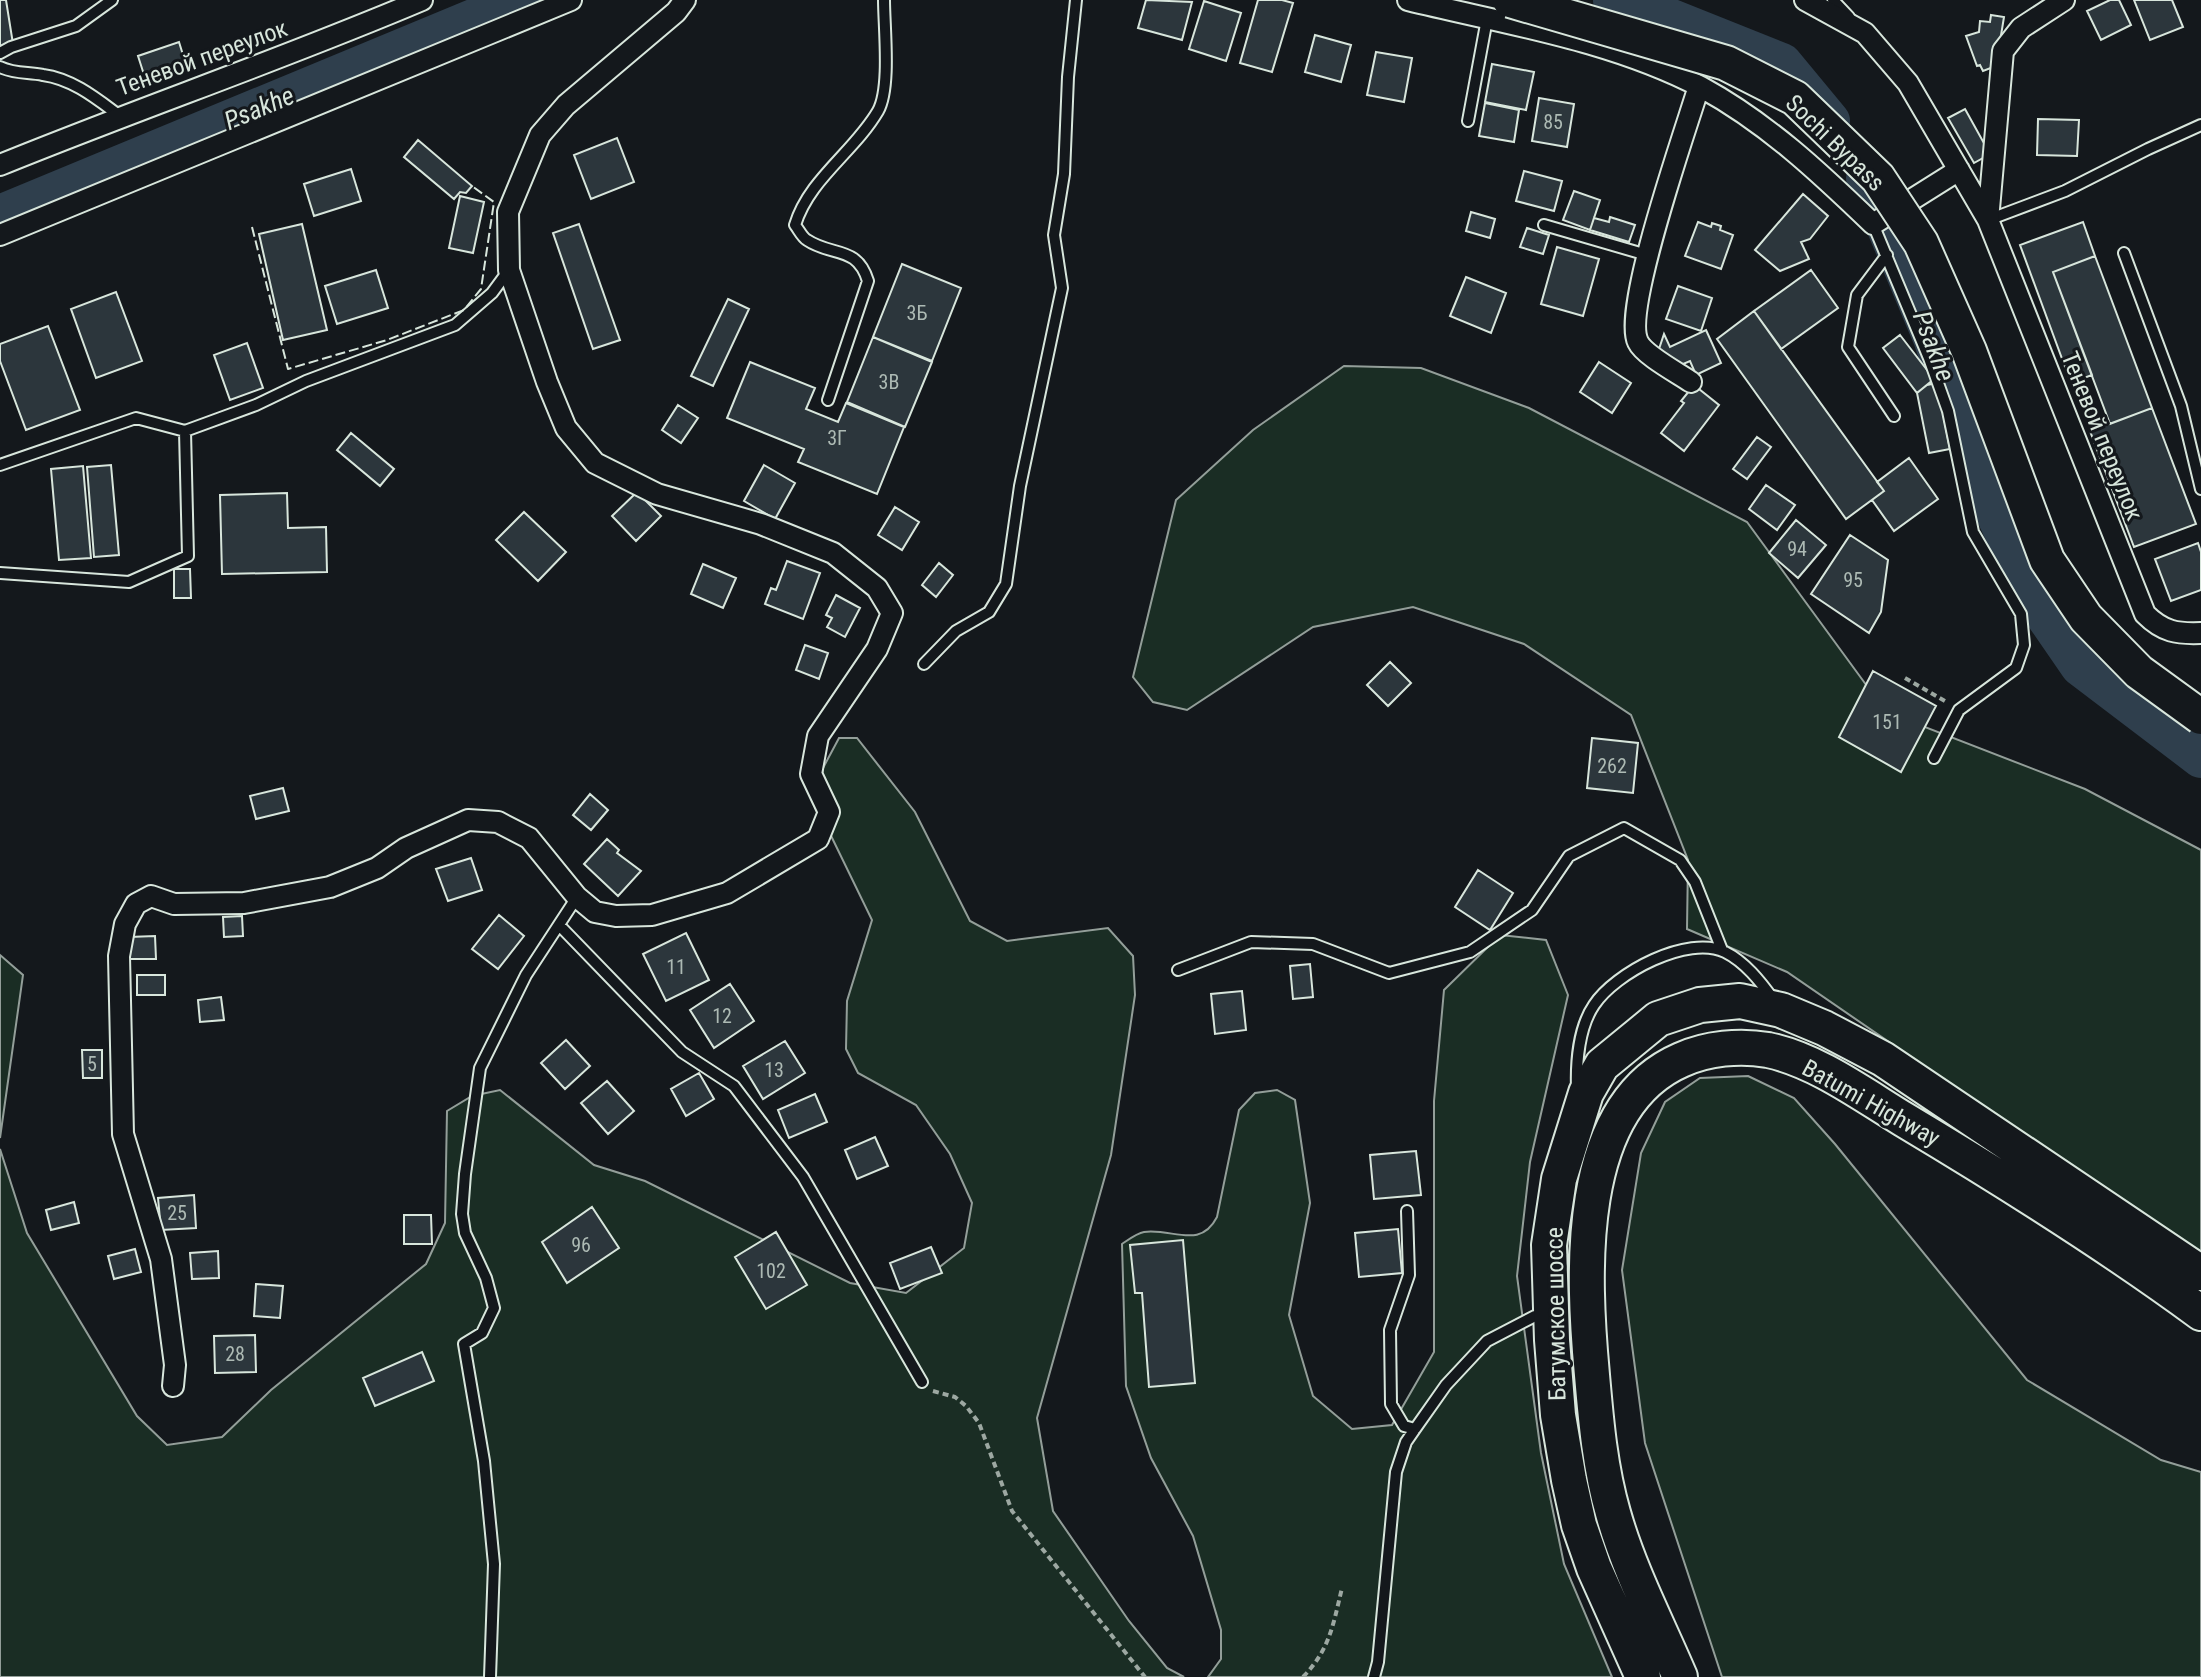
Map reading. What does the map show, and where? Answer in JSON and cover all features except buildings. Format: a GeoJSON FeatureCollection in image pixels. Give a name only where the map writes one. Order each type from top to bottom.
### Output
{"type":"FeatureCollection","features":[{"type":"Feature","properties":{"kind":"highway","name":"Sochi Bypass"},"geometry":{"type":"LineString","coordinates":[[1499,10],[1726,63],[1795,98],[1878,178],[1921,243],[1969,351],[2047,560],[2086,618],[2128,662],[2201,717]]}},
{"type":"Feature","properties":{"kind":"highway","name":"Батумское шоссе"},"geometry":{"type":"LineString","coordinates":[[1643,1677],[1616,1623],[1579,1525],[1558,1415],[1549,1245],[1559,1179],[1586,1093],[1602,1065],[1658,1019],[1700,1005],[1740,1001],[1781,1010],[1824,1028],[1883,1059],[2201,1273]]}},
{"type":"Feature","properties":{"kind":"highway","name":"Batumi Highway"},"geometry":{"type":"LineString","coordinates":[[1680,1677],[1631,1565],[1612,1511],[1597,1434],[1588,1330],[1588,1253],[1597,1178],[1605,1146],[1629,1100],[1662,1068],[1696,1053],[1733,1048],[1768,1050],[1798,1060],[1848,1086],[2015,1186],[2201,1313]]}},
{"type":"Feature","properties":{"kind":"street","name":"Теневой переулок"},"geometry":{"type":"LineString","coordinates":[[0,165],[120,116],[328,40],[422,0]]}},
{"type":"Feature","properties":{"kind":"street"},"geometry":{"type":"LineString","coordinates":[[0,235],[571,0]]}},
{"type":"Feature","properties":{"kind":"street"},"geometry":{"type":"LineString","coordinates":[[173,1386],[175,1365],[161,1259],[123,1134],[119,956],[125,924],[136,904],[151,896],[174,904],[244,903],[330,887],[377,868],[406,848],[468,820],[498,822],[529,838],[577,897],[595,912],[616,916],[652,915],[727,893],[818,839],[829,812],[811,774],[818,736],[877,649],[892,613],[877,588],[833,553],[761,524],[657,494],[595,463],[566,428],[509,270],[508,212],[540,135],[566,105],[676,12],[685,0]]}},
{"type":"Feature","properties":{"kind":"street"},"geometry":{"type":"LineString","coordinates":[[1408,0],[1499,10],[1607,48],[1699,86],[1742,112],[1802,156],[1873,224],[1959,170]]}},
{"type":"Feature","properties":{"kind":"street","name":"Теневой переулок"},"geometry":{"type":"LineString","coordinates":[[1805,0],[1865,33],[1908,83],[1988,220],[2145,614],[2159,628],[2185,634],[2201,633]]}},
{"type":"Feature","properties":{"kind":"street","name":"Теневой переулок"},"geometry":{"type":"LineString","coordinates":[[1988,220],[2003,51],[2021,28],[2064,0]]}},
{"type":"Feature","properties":{"kind":"street"},"geometry":{"type":"LineString","coordinates":[[1691,382],[1639,346],[1633,331],[1647,255],[1699,86]]}},
{"type":"Feature","properties":{"kind":"lane"},"geometry":{"type":"LineString","coordinates":[[0,53],[76,26],[112,0]]}},
{"type":"Feature","properties":{"kind":"lane"},"geometry":{"type":"LineString","coordinates":[[828,400],[868,281],[864,269],[853,256],[805,240],[795,225],[801,205],[879,109],[886,73],[884,0]]}},
{"type":"Feature","properties":{"kind":"lane"},"geometry":{"type":"LineString","coordinates":[[924,664],[956,631],[989,612],[1006,584],[1020,486],[1062,288],[1054,235],[1064,174],[1068,77],[1076,0]]}},
{"type":"Feature","properties":{"kind":"lane"},"geometry":{"type":"LineString","coordinates":[[1833,0],[1865,33]]}},
{"type":"Feature","properties":{"kind":"lane"},"geometry":{"type":"LineString","coordinates":[[1468,121],[1499,10]]}},
{"type":"Feature","properties":{"kind":"lane"},"geometry":{"type":"LineString","coordinates":[[0,67],[16,74],[45,75],[81,87],[120,116]]}},
{"type":"Feature","properties":{"kind":"lane"},"geometry":{"type":"LineString","coordinates":[[1988,220],[2065,191],[2201,125]]}},
{"type":"Feature","properties":{"kind":"lane"},"geometry":{"type":"LineString","coordinates":[[1873,224],[1948,411],[1973,532],[2021,614],[2024,645],[2016,668],[1997,685],[1959,710],[1934,758]]}},
{"type":"Feature","properties":{"kind":"lane"},"geometry":{"type":"LineString","coordinates":[[1544,225],[1647,255]]}},
{"type":"Feature","properties":{"kind":"lane"},"geometry":{"type":"LineString","coordinates":[[2124,253],[2181,406],[2201,489]]}},
{"type":"Feature","properties":{"kind":"lane"},"geometry":{"type":"LineString","coordinates":[[1887,255],[1857,295],[1848,347],[1894,416]]}},
{"type":"Feature","properties":{"kind":"lane"},"geometry":{"type":"LineString","coordinates":[[0,465],[136,418],[185,431],[256,405],[306,381],[455,325],[492,293],[509,270]]}},
{"type":"Feature","properties":{"kind":"lane"},"geometry":{"type":"LineString","coordinates":[[0,573],[129,582],[188,556],[185,431]]}},
{"type":"Feature","properties":{"kind":"lane"},"geometry":{"type":"LineString","coordinates":[[1178,970],[1251,942],[1313,944],[1389,973],[1470,952],[1532,910],[1569,856],[1624,828],[1680,860],[1695,882],[1722,950]]}},
{"type":"Feature","properties":{"kind":"lane"},"geometry":{"type":"LineString","coordinates":[[490,1677],[494,1564],[484,1461],[464,1344],[482,1333],[494,1308],[486,1278],[465,1233],[462,1214],[465,1174],[480,1068],[526,975],[577,897]]}},
{"type":"Feature","properties":{"kind":"lane"},"geometry":{"type":"LineString","coordinates":[[560,926],[682,1052],[734,1086],[803,1177],[922,1382]]}},
{"type":"Feature","properties":{"kind":"lane"},"geometry":{"type":"LineString","coordinates":[[1577,1116],[1576,1073],[1581,1036],[1593,1006],[1613,983],[1651,960],[1696,949],[1722,950],[1744,964],[1781,1010]]}},
{"type":"Feature","properties":{"kind":"lane"},"geometry":{"type":"LineString","coordinates":[[1407,1211],[1409,1275],[1390,1330],[1391,1404],[1404,1426],[1415,1429]]}},
{"type":"Feature","properties":{"kind":"lane"},"geometry":{"type":"LineString","coordinates":[[1374,1677],[1396,1472],[1406,1442],[1446,1385],[1487,1341],[1535,1316],[1551,1315]]}},
{"type":"Feature","properties":{"kind":"path"},"geometry":{"type":"LineString","coordinates":[[1905,678],[1959,710]]}},
{"type":"Feature","properties":{"kind":"path"},"geometry":{"type":"LineString","coordinates":[[922,1382],[935,1393],[955,1397],[973,1415],[979,1423],[1012,1511],[1145,1677]]}},
{"type":"Feature","properties":{"kind":"path"},"geometry":{"type":"LineString","coordinates":[[1303,1677],[1320,1659],[1342,1588]]}},
{"type":"Feature","properties":{"kind":"green space"},"geometry":{"type":"Polygon","coordinates":[[[1344,366],[1421,368],[1529,408],[1747,522],[1886,712],[2085,789],[2201,850],[2201,1256],[1787,972],[1687,929],[1688,860],[1631,715],[1524,644],[1413,607],[1313,627],[1187,710],[1153,702],[1133,677],[1176,500],[1253,430],[1344,366]]]}},
{"type":"Feature","properties":{"kind":"green space"},"geometry":{"type":"Polygon","coordinates":[[[839,738],[857,738],[915,812],[970,921],[1007,941],[1108,928],[1133,956],[1135,995],[1111,1155],[1037,1418],[1053,1511],[1129,1621],[1167,1668],[1184,1677],[0,1677],[0,1149],[27,1233],[137,1416],[167,1445],[222,1437],[271,1390],[426,1264],[445,1223],[447,1111],[472,1096],[500,1090],[594,1165],[645,1181],[850,1283],[906,1293],[964,1248],[972,1203],[950,1154],[916,1105],[858,1073],[846,1049],[847,1001],[872,920],[818,809],[823,768],[839,738]]]}},
{"type":"Feature","properties":{"kind":"green space"},"geometry":{"type":"Polygon","coordinates":[[[1500,935],[1546,940],[1568,995],[1530,1162],[1517,1276],[1541,1453],[1564,1564],[1612,1677],[1208,1677],[1221,1659],[1221,1630],[1193,1536],[1151,1458],[1126,1386],[1122,1244],[1144,1232],[1194,1235],[1210,1227],[1217,1217],[1239,1110],[1255,1093],[1277,1090],[1295,1100],[1310,1203],[1289,1315],[1313,1396],[1352,1429],[1392,1425],[1434,1352],[1434,1101],[1444,990],[1500,935]]]}},
{"type":"Feature","properties":{"kind":"green space"},"geometry":{"type":"Polygon","coordinates":[[[0,955],[23,975],[0,1138],[0,955]]]}},
{"type":"Feature","properties":{"kind":"green space"},"geometry":{"type":"Polygon","coordinates":[[[1748,1076],[1794,1098],[2027,1380],[2161,1460],[2201,1472],[2201,1677],[1722,1677],[1645,1443],[1622,1270],[1641,1153],[1665,1102],[1700,1078],[1748,1076]]]}},
{"type":"Feature","properties":{"kind":"waterway","name":"Psakhe"},"geometry":{"type":"LineString","coordinates":[[0,215],[519,0]]}},
{"type":"Feature","properties":{"kind":"waterway","name":"Psakhe"},"geometry":{"type":"LineString","coordinates":[[1613,0],[1639,6],[1782,63],[1830,121]]}},
{"type":"Feature","properties":{"kind":"waterway","name":"Psakhe"},"geometry":{"type":"LineString","coordinates":[[1866,178],[1933,338],[1986,493],[2038,605],[2080,666],[2201,758]]}},
{"type":"Feature","properties":{"kind":"fence"},"geometry":{"type":"LineString","coordinates":[[252,227],[288,369],[387,340],[464,310],[481,289],[494,202],[472,186]]}}]}
